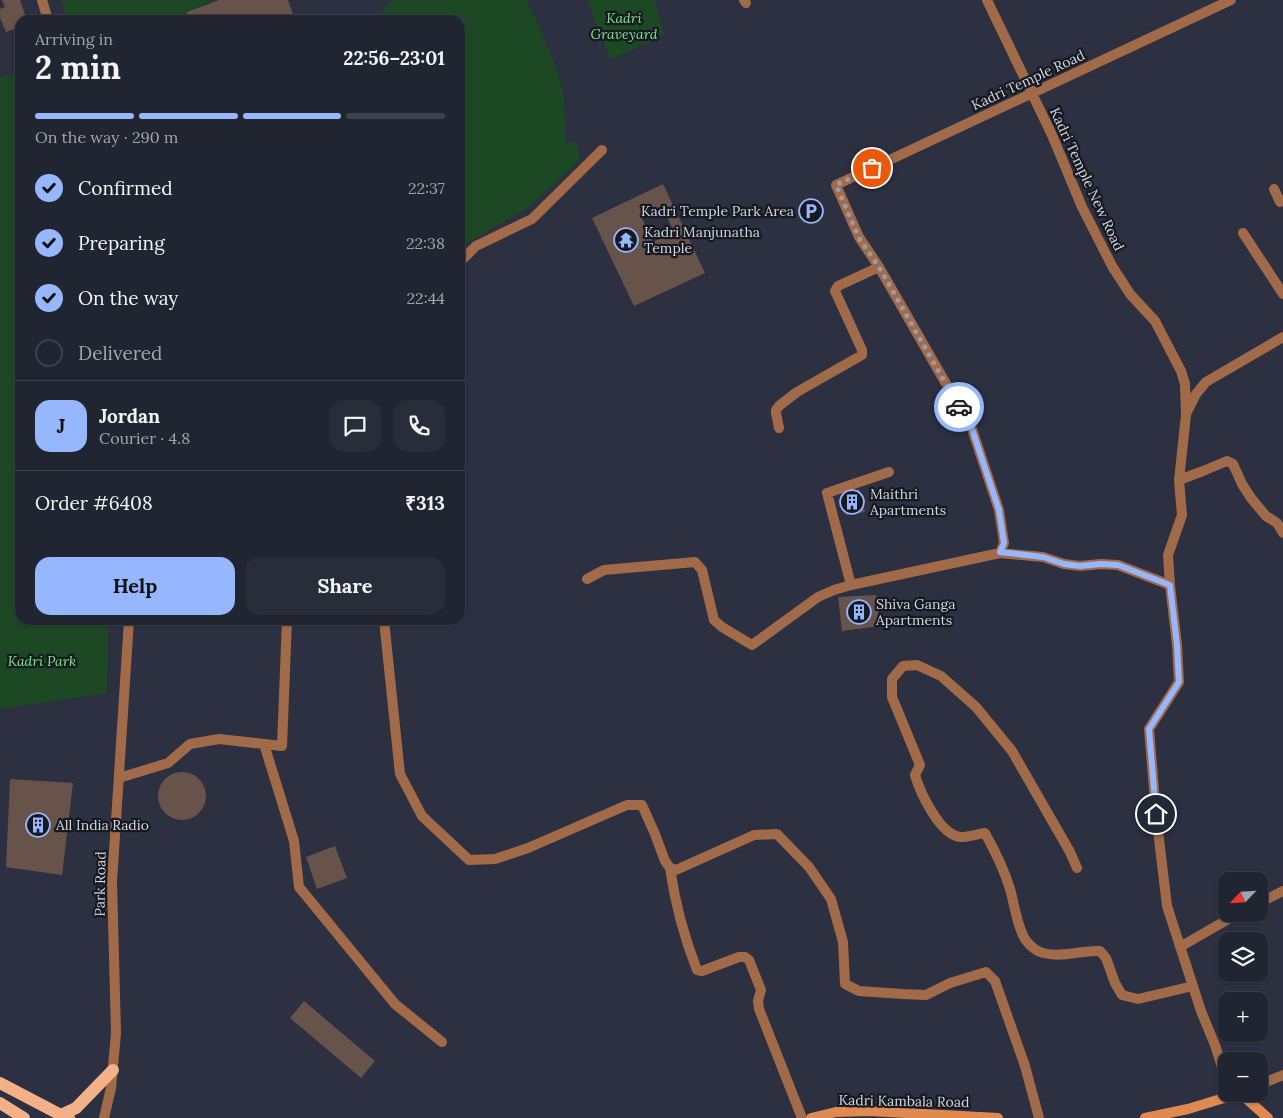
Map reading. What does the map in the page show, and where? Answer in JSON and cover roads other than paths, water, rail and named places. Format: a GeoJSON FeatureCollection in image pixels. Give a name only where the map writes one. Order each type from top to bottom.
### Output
{"type":"FeatureCollection","features":[{"type":"Feature","properties":{"kind":"main road"},"geometry":{"type":"LineString","coordinates":[[0,1083],[65,1116],[76,1108],[113,1070]]}},
{"type":"Feature","properties":{"kind":"main road"},"geometry":{"type":"LineString","coordinates":[[0,1103],[24,1118]]}},
{"type":"Feature","properties":{"kind":"street"},"geometry":{"type":"LineString","coordinates":[[42,0],[46,15]]}},
{"type":"Feature","properties":{"kind":"street","name":"Kadri Temple New Road"},"geometry":{"type":"LineString","coordinates":[[987,0],[1052,134],[1082,207],[1112,266],[1130,294],[1155,321],[1181,371],[1185,384],[1186,415],[1179,480],[1182,515],[1168,555],[1179,682],[1149,729],[1156,814],[1167,906],[1201,1011],[1218,1052]]}},
{"type":"Feature","properties":{"kind":"street","name":"Kadri Temple Road"},"geometry":{"type":"LineString","coordinates":[[879,267],[859,238],[836,185],[1231,0]]}},
{"type":"Feature","properties":{"kind":"street"},"geometry":{"type":"LineString","coordinates":[[465,257],[476,246],[532,219],[602,150]]}},
{"type":"Feature","properties":{"kind":"street"},"geometry":{"type":"LineString","coordinates":[[1274,189],[1280,202],[1283,200]]}},
{"type":"Feature","properties":{"kind":"street"},"geometry":{"type":"LineString","coordinates":[[1243,233],[1283,294]]}},
{"type":"Feature","properties":{"kind":"street"},"geometry":{"type":"LineString","coordinates":[[778,428],[776,410],[780,406],[797,392],[862,356],[862,350],[835,291],[838,286],[879,267],[972,429],[999,510],[1004,543],[1000,552]]}},
{"type":"Feature","properties":{"kind":"street"},"geometry":{"type":"LineString","coordinates":[[1186,415],[1196,394],[1206,382],[1283,337]]}},
{"type":"Feature","properties":{"kind":"street"},"geometry":{"type":"LineString","coordinates":[[1179,480],[1227,461],[1233,464],[1251,498],[1266,516],[1277,524],[1283,533]]}},
{"type":"Feature","properties":{"kind":"street"},"geometry":{"type":"LineString","coordinates":[[851,585],[827,493],[889,472]]}},
{"type":"Feature","properties":{"kind":"street"},"geometry":{"type":"LineString","coordinates":[[587,579],[604,570],[695,562],[702,570],[714,620],[752,645],[818,597],[834,590],[1000,552],[1043,557],[1064,564],[1080,566],[1118,565],[1170,585]]}},
{"type":"Feature","properties":{"kind":"street","name":"Park Road"},"geometry":{"type":"LineString","coordinates":[[104,1118],[112,1088],[116,1032],[112,882],[129,625]]}},
{"type":"Feature","properties":{"kind":"street"},"geometry":{"type":"LineString","coordinates":[[119,778],[168,763],[190,744],[219,739],[282,746],[287,625]]}},
{"type":"Feature","properties":{"kind":"street"},"geometry":{"type":"LineString","coordinates":[[385,625],[400,774],[422,816],[469,860],[495,859],[528,848],[627,805],[642,805],[665,861],[670,868],[688,948],[697,970],[702,971],[739,957],[745,957],[749,960],[761,990],[758,1001],[759,1009],[802,1118]]}},
{"type":"Feature","properties":{"kind":"street"},"geometry":{"type":"LineString","coordinates":[[1077,868],[1070,852],[1012,751],[976,707],[941,676],[917,665],[903,666],[892,678],[892,697],[920,765],[915,774],[919,789],[939,822],[950,833],[960,837],[985,833],[998,858],[1009,887],[1022,933],[1027,943],[1042,953],[1049,954],[1070,954],[1087,950],[1100,951],[1106,958],[1115,983],[1122,995],[1138,999],[1193,986]]}},
{"type":"Feature","properties":{"kind":"street"},"geometry":{"type":"LineString","coordinates":[[264,744],[294,841],[299,887],[395,1004],[442,1042]]}},
{"type":"Feature","properties":{"kind":"street"},"geometry":{"type":"LineString","coordinates":[[670,868],[676,870],[754,835],[777,834],[809,867],[831,899],[843,942],[845,984],[859,991],[926,995],[950,983],[986,972],[995,981],[1025,1066],[1039,1118]]}},
{"type":"Feature","properties":{"kind":"street"},"geometry":{"type":"LineString","coordinates":[[1268,898],[1283,891]]}},
{"type":"Feature","properties":{"kind":"street"},"geometry":{"type":"LineString","coordinates":[[1180,946],[1223,922]]}},
{"type":"Feature","properties":{"kind":"street"},"geometry":{"type":"LineString","coordinates":[[1268,1081],[1283,1075]]}},
{"type":"Feature","properties":{"kind":"street"},"geometry":{"type":"LineString","coordinates":[[1145,1118],[1188,1109],[1218,1100]]}},
{"type":"Feature","properties":{"kind":"street"},"geometry":{"type":"LineString","coordinates":[[1250,1102],[1268,1118]]}},
{"type":"Feature","properties":{"kind":"street","name":"Kadri Kambala Road"},"geometry":{"type":"LineString","coordinates":[[811,1118],[836,1112],[869,1111],[998,1118]]}},
{"type":"Feature","properties":{"kind":"place","name":"Kadri Temple Park Area"},"geometry":{"type":"Point","coordinates":[811,211]}},
{"type":"Feature","properties":{"kind":"place","name":"Kadri Manjunatha Temple"},"geometry":{"type":"Point","coordinates":[626,240]}},
{"type":"Feature","properties":{"kind":"place","name":"Maithri Apartments"},"geometry":{"type":"Point","coordinates":[852,502]}},
{"type":"Feature","properties":{"kind":"place","name":"Shiva Ganga Apartments"},"geometry":{"type":"Point","coordinates":[859,612]}},
{"type":"Feature","properties":{"kind":"place","name":"All India Radio"},"geometry":{"type":"Point","coordinates":[38,825]}},
{"type":"Feature","properties":{"kind":"park label","name":"Kadri Graveyard"},"geometry":{"type":"Point","coordinates":[624,26]}},
{"type":"Feature","properties":{"kind":"park label","name":"Kadri Park"},"geometry":{"type":"Point","coordinates":[42,661]}}]}
